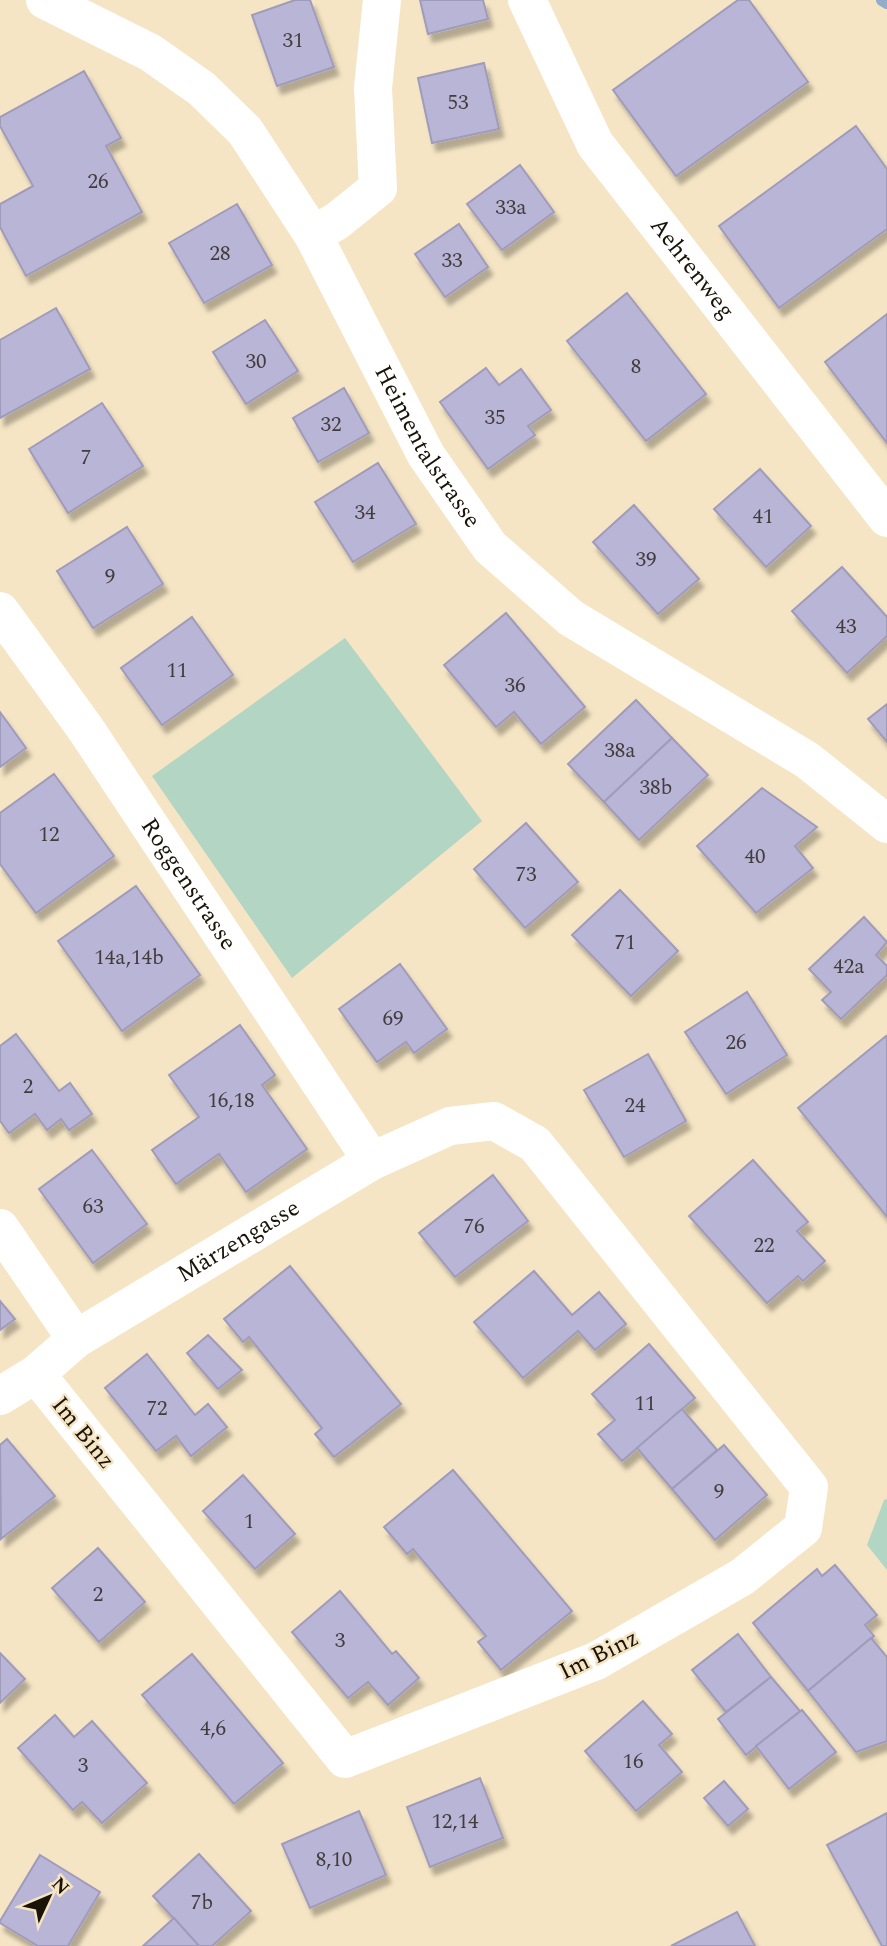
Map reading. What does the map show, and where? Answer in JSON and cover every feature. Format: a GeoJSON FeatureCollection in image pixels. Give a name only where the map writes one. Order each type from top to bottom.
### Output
{"type":"FeatureCollection","features":[{"type":"Feature","properties":{"kind":"street","name":"Heimentalstrasse"},"geometry":{"type":"LineString","coordinates":[[45,0],[151,53],[202,89],[245,131],[313,235],[426,454],[490,547],[571,618],[807,760],[887,824]]}},
{"type":"Feature","properties":{"kind":"street"},"geometry":{"type":"LineString","coordinates":[[313,235],[337,221],[378,188],[373,88],[382,0]]}},
{"type":"Feature","properties":{"kind":"street","name":"Aehrenweg"},"geometry":{"type":"LineString","coordinates":[[527,0],[595,144],[887,517]]}},
{"type":"Feature","properties":{"kind":"street","name":"Roggenstrasse"},"geometry":{"type":"LineString","coordinates":[[0,611],[85,728],[372,1161]]}},
{"type":"Feature","properties":{"kind":"street","name":"Märzengasse"},"geometry":{"type":"LineString","coordinates":[[0,1396],[36,1374],[76,1339],[372,1161],[450,1126],[494,1121]]}},
{"type":"Feature","properties":{"kind":"street","name":"Im Binz"},"geometry":{"type":"LineString","coordinates":[[36,1374],[345,1759],[596,1661],[743,1577],[803,1528],[809,1487],[535,1144],[494,1121]]}},
{"type":"Feature","properties":{"kind":"street"},"geometry":{"type":"LineString","coordinates":[[0,1228],[76,1339]]}},
{"type":"Feature","properties":{"kind":"green space"},"geometry":{"type":"Polygon","coordinates":[[[345,638],[482,821],[292,978],[152,776],[345,638]]]}},
{"type":"Feature","properties":{"kind":"green space"},"geometry":{"type":"Polygon","coordinates":[[[887,1499],[887,1570],[867,1545],[884,1500],[887,1499]]]}},
{"type":"Feature","properties":{"kind":"building"},"geometry":{"type":"Polygon","coordinates":[[[295,0],[310,0],[334,67],[277,86],[252,15],[295,0]]]}},
{"type":"Feature","properties":{"kind":"building"},"geometry":{"type":"Polygon","coordinates":[[[420,0],[483,0],[488,19],[428,34],[420,0]]]}},
{"type":"Feature","properties":{"kind":"building"},"geometry":{"type":"Polygon","coordinates":[[[738,0],[749,0],[808,82],[676,176],[613,90],[738,0]]]}},
{"type":"Feature","properties":{"kind":"building"},"geometry":{"type":"Polygon","coordinates":[[[484,63],[499,129],[432,143],[418,78],[484,63]]]}},
{"type":"Feature","properties":{"kind":"building"},"geometry":{"type":"Polygon","coordinates":[[[84,71],[121,138],[106,146],[142,212],[26,276],[0,227],[0,204],[33,186],[0,126],[0,117],[84,71]]]}},
{"type":"Feature","properties":{"kind":"building"},"geometry":{"type":"Polygon","coordinates":[[[856,126],[887,169],[887,229],[779,308],[719,226],[856,126]]]}},
{"type":"Feature","properties":{"kind":"building"},"geometry":{"type":"Polygon","coordinates":[[[520,165],[554,212],[502,250],[467,204],[520,165]]]}},
{"type":"Feature","properties":{"kind":"building"},"geometry":{"type":"Polygon","coordinates":[[[237,204],[272,265],[204,303],[169,243],[237,204]]]}},
{"type":"Feature","properties":{"kind":"building"},"geometry":{"type":"Polygon","coordinates":[[[459,224],[488,267],[445,297],[415,254],[459,224]]]}},
{"type":"Feature","properties":{"kind":"building"},"geometry":{"type":"Polygon","coordinates":[[[627,293],[706,394],[646,441],[567,341],[627,293]]]}},
{"type":"Feature","properties":{"kind":"building"},"geometry":{"type":"Polygon","coordinates":[[[56,308],[90,369],[0,418],[0,340],[56,308]]]}},
{"type":"Feature","properties":{"kind":"building"},"geometry":{"type":"Polygon","coordinates":[[[887,314],[887,443],[825,362],[887,314]]]}},
{"type":"Feature","properties":{"kind":"building"},"geometry":{"type":"Polygon","coordinates":[[[265,320],[298,371],[246,404],[213,352],[265,320]]]}},
{"type":"Feature","properties":{"kind":"building"},"geometry":{"type":"Polygon","coordinates":[[[486,368],[499,385],[521,369],[551,410],[528,426],[535,435],[488,469],[440,402],[486,368]]]}},
{"type":"Feature","properties":{"kind":"building"},"geometry":{"type":"Polygon","coordinates":[[[344,388],[369,433],[318,462],[293,418],[344,388]]]}},
{"type":"Feature","properties":{"kind":"building"},"geometry":{"type":"Polygon","coordinates":[[[102,403],[143,466],[68,513],[29,449],[102,403]]]}},
{"type":"Feature","properties":{"kind":"building"},"geometry":{"type":"Polygon","coordinates":[[[378,463],[416,524],[353,562],[315,502],[378,463]]]}},
{"type":"Feature","properties":{"kind":"building"},"geometry":{"type":"Polygon","coordinates":[[[760,469],[811,526],[766,567],[714,509],[760,469]]]}},
{"type":"Feature","properties":{"kind":"building"},"geometry":{"type":"Polygon","coordinates":[[[634,505],[699,579],[658,614],[593,542],[634,505]]]}},
{"type":"Feature","properties":{"kind":"building"},"geometry":{"type":"Polygon","coordinates":[[[127,527],[163,584],[93,628],[57,571],[127,527]]]}},
{"type":"Feature","properties":{"kind":"building"},"geometry":{"type":"Polygon","coordinates":[[[842,567],[887,617],[887,636],[847,673],[792,611],[842,567]]]}},
{"type":"Feature","properties":{"kind":"building"},"geometry":{"type":"Polygon","coordinates":[[[506,613],[585,707],[541,744],[514,712],[496,727],[444,665],[506,613]]]}},
{"type":"Feature","properties":{"kind":"building"},"geometry":{"type":"Polygon","coordinates":[[[192,617],[233,675],[162,725],[121,668],[192,617]]]}},
{"type":"Feature","properties":{"kind":"building"},"geometry":{"type":"Polygon","coordinates":[[[636,700],[672,738],[604,802],[568,764],[636,700]]]}},
{"type":"Feature","properties":{"kind":"building"},"geometry":{"type":"Polygon","coordinates":[[[887,704],[887,742],[868,719],[887,704]]]}},
{"type":"Feature","properties":{"kind":"building"},"geometry":{"type":"Polygon","coordinates":[[[0,712],[26,748],[0,767],[0,712]]]}},
{"type":"Feature","properties":{"kind":"building"},"geometry":{"type":"Polygon","coordinates":[[[672,738],[708,775],[639,840],[604,802],[672,738]]]}},
{"type":"Feature","properties":{"kind":"building"},"geometry":{"type":"Polygon","coordinates":[[[54,774],[114,856],[36,913],[0,864],[0,813],[54,774]]]}},
{"type":"Feature","properties":{"kind":"building"},"geometry":{"type":"Polygon","coordinates":[[[762,788],[817,827],[795,846],[813,868],[756,913],[697,846],[762,788]]]}},
{"type":"Feature","properties":{"kind":"building"},"geometry":{"type":"Polygon","coordinates":[[[526,823],[578,882],[525,928],[474,869],[526,823]]]}},
{"type":"Feature","properties":{"kind":"building"},"geometry":{"type":"Polygon","coordinates":[[[136,886],[200,975],[122,1031],[58,941],[136,886]]]}},
{"type":"Feature","properties":{"kind":"building"},"geometry":{"type":"Polygon","coordinates":[[[620,890],[678,951],[631,996],[572,935],[620,890]]]}},
{"type":"Feature","properties":{"kind":"building"},"geometry":{"type":"Polygon","coordinates":[[[864,917],[887,942],[876,955],[887,966],[887,975],[841,1019],[822,1000],[831,992],[809,969],[864,917]]]}},
{"type":"Feature","properties":{"kind":"building"},"geometry":{"type":"Polygon","coordinates":[[[400,964],[447,1029],[414,1053],[406,1042],[377,1062],[339,1009],[400,964]]]}},
{"type":"Feature","properties":{"kind":"building"},"geometry":{"type":"Polygon","coordinates":[[[747,992],[787,1055],[726,1094],[685,1032],[747,992]]]}},
{"type":"Feature","properties":{"kind":"building"},"geometry":{"type":"Polygon","coordinates":[[[240,1025],[275,1075],[262,1085],[307,1149],[246,1192],[219,1154],[176,1184],[152,1150],[199,1117],[169,1075],[240,1025]]]}},
{"type":"Feature","properties":{"kind":"building"},"geometry":{"type":"Polygon","coordinates":[[[16,1034],[59,1091],[70,1083],[92,1114],[69,1130],[61,1119],[47,1130],[35,1114],[9,1133],[0,1121],[0,1046],[16,1034]]]}},
{"type":"Feature","properties":{"kind":"building"},"geometry":{"type":"Polygon","coordinates":[[[886,1036],[887,1038],[887,1217],[798,1108],[886,1036]]]}},
{"type":"Feature","properties":{"kind":"building"},"geometry":{"type":"Polygon","coordinates":[[[648,1054],[686,1121],[624,1157],[584,1090],[648,1054]]]}},
{"type":"Feature","properties":{"kind":"building"},"geometry":{"type":"Polygon","coordinates":[[[92,1150],[147,1224],[93,1263],[39,1189],[92,1150]]]}},
{"type":"Feature","properties":{"kind":"building"},"geometry":{"type":"Polygon","coordinates":[[[753,1160],[808,1222],[797,1231],[825,1261],[803,1281],[798,1276],[767,1303],[689,1216],[753,1160]]]}},
{"type":"Feature","properties":{"kind":"building"},"geometry":{"type":"Polygon","coordinates":[[[493,1175],[528,1221],[455,1277],[419,1233],[493,1175]]]}},
{"type":"Feature","properties":{"kind":"building"},"geometry":{"type":"Polygon","coordinates":[[[290,1266],[401,1404],[334,1457],[315,1434],[322,1428],[249,1337],[243,1342],[224,1319],[290,1266]]]}},
{"type":"Feature","properties":{"kind":"building"},"geometry":{"type":"Polygon","coordinates":[[[534,1271],[572,1315],[599,1292],[626,1324],[595,1350],[578,1331],[523,1378],[474,1322],[534,1271]]]}},
{"type":"Feature","properties":{"kind":"building"},"geometry":{"type":"Polygon","coordinates":[[[0,1301],[15,1319],[0,1330],[0,1301]]]}},
{"type":"Feature","properties":{"kind":"building"},"geometry":{"type":"Polygon","coordinates":[[[208,1335],[242,1370],[218,1389],[187,1353],[208,1335]]]}},
{"type":"Feature","properties":{"kind":"building"},"geometry":{"type":"Polygon","coordinates":[[[649,1344],[695,1398],[622,1461],[598,1434],[615,1420],[592,1394],[649,1344]]]}},
{"type":"Feature","properties":{"kind":"building"},"geometry":{"type":"Polygon","coordinates":[[[147,1354],[195,1415],[208,1404],[227,1427],[191,1456],[176,1436],[156,1451],[105,1388],[147,1354]]]}},
{"type":"Feature","properties":{"kind":"building"},"geometry":{"type":"Polygon","coordinates":[[[682,1409],[717,1450],[672,1489],[637,1448],[682,1409]]]}},
{"type":"Feature","properties":{"kind":"building"},"geometry":{"type":"Polygon","coordinates":[[[7,1439],[55,1496],[1,1539],[0,1445],[7,1439]]]}},
{"type":"Feature","properties":{"kind":"building"},"geometry":{"type":"Polygon","coordinates":[[[724,1445],[767,1495],[715,1540],[672,1489],[724,1445]]]}},
{"type":"Feature","properties":{"kind":"building"},"geometry":{"type":"Polygon","coordinates":[[[453,1470],[572,1611],[501,1670],[478,1642],[486,1636],[413,1549],[407,1554],[384,1527],[453,1470]]]}},
{"type":"Feature","properties":{"kind":"building"},"geometry":{"type":"Polygon","coordinates":[[[243,1475],[295,1534],[255,1569],[203,1511],[243,1475]]]}},
{"type":"Feature","properties":{"kind":"building"},"geometry":{"type":"Polygon","coordinates":[[[98,1548],[145,1602],[99,1642],[52,1588],[98,1548]]]}},
{"type":"Feature","properties":{"kind":"building"},"geometry":{"type":"Polygon","coordinates":[[[835,1565],[877,1615],[865,1625],[874,1636],[808,1691],[753,1623],[817,1569],[822,1576],[835,1565]]]}},
{"type":"Feature","properties":{"kind":"building"},"geometry":{"type":"Polygon","coordinates":[[[340,1591],[392,1654],[396,1651],[419,1678],[388,1705],[368,1682],[348,1698],[292,1632],[340,1591]]]}},
{"type":"Feature","properties":{"kind":"building"},"geometry":{"type":"Polygon","coordinates":[[[738,1634],[771,1677],[726,1712],[692,1670],[738,1634]]]}},
{"type":"Feature","properties":{"kind":"building"},"geometry":{"type":"Polygon","coordinates":[[[871,1638],[887,1657],[887,1741],[856,1752],[808,1691],[871,1638]]]}},
{"type":"Feature","properties":{"kind":"building"},"geometry":{"type":"Polygon","coordinates":[[[0,1653],[25,1679],[0,1703],[0,1653]]]}},
{"type":"Feature","properties":{"kind":"building"},"geometry":{"type":"Polygon","coordinates":[[[192,1654],[283,1763],[234,1804],[142,1695],[192,1654]]]}},
{"type":"Feature","properties":{"kind":"building"},"geometry":{"type":"Polygon","coordinates":[[[771,1677],[800,1711],[746,1755],[718,1719],[771,1677]]]}},
{"type":"Feature","properties":{"kind":"building"},"geometry":{"type":"Polygon","coordinates":[[[643,1701],[672,1734],[659,1745],[682,1772],[636,1811],[585,1751],[643,1701]]]}},
{"type":"Feature","properties":{"kind":"building"},"geometry":{"type":"Polygon","coordinates":[[[802,1710],[836,1752],[789,1789],[756,1746],[802,1710]]]}},
{"type":"Feature","properties":{"kind":"building"},"geometry":{"type":"Polygon","coordinates":[[[55,1715],[74,1737],[92,1721],[147,1783],[102,1823],[82,1802],[73,1810],[18,1748],[55,1715]]]}},
{"type":"Feature","properties":{"kind":"building"},"geometry":{"type":"Polygon","coordinates":[[[480,1778],[503,1838],[430,1867],[407,1807],[480,1778]]]}},
{"type":"Feature","properties":{"kind":"building"},"geometry":{"type":"Polygon","coordinates":[[[724,1781],[748,1809],[728,1826],[704,1798],[724,1781]]]}},
{"type":"Feature","properties":{"kind":"building"},"geometry":{"type":"Polygon","coordinates":[[[359,1811],[386,1875],[310,1908],[282,1844],[359,1811]]]}},
{"type":"Feature","properties":{"kind":"building"},"geometry":{"type":"Polygon","coordinates":[[[887,1813],[887,1946],[882,1946],[827,1845],[887,1813]]]}},
{"type":"Feature","properties":{"kind":"building"},"geometry":{"type":"Polygon","coordinates":[[[199,1854],[251,1911],[212,1946],[199,1946],[153,1896],[199,1854]]]}},
{"type":"Feature","properties":{"kind":"building"},"geometry":{"type":"Polygon","coordinates":[[[40,1855],[100,1892],[68,1946],[38,1946],[0,1923],[40,1855]]]}},
{"type":"Feature","properties":{"kind":"building"},"geometry":{"type":"Polygon","coordinates":[[[737,1912],[755,1946],[671,1946],[737,1912]]]}},
{"type":"Feature","properties":{"kind":"building"},"geometry":{"type":"Polygon","coordinates":[[[174,1918],[199,1946],[143,1946],[174,1918]]]}},
{"type":"Feature","properties":{"kind":"waterway"},"geometry":{"type":"LineString","coordinates":[[882,0],[887,3]]}}]}
